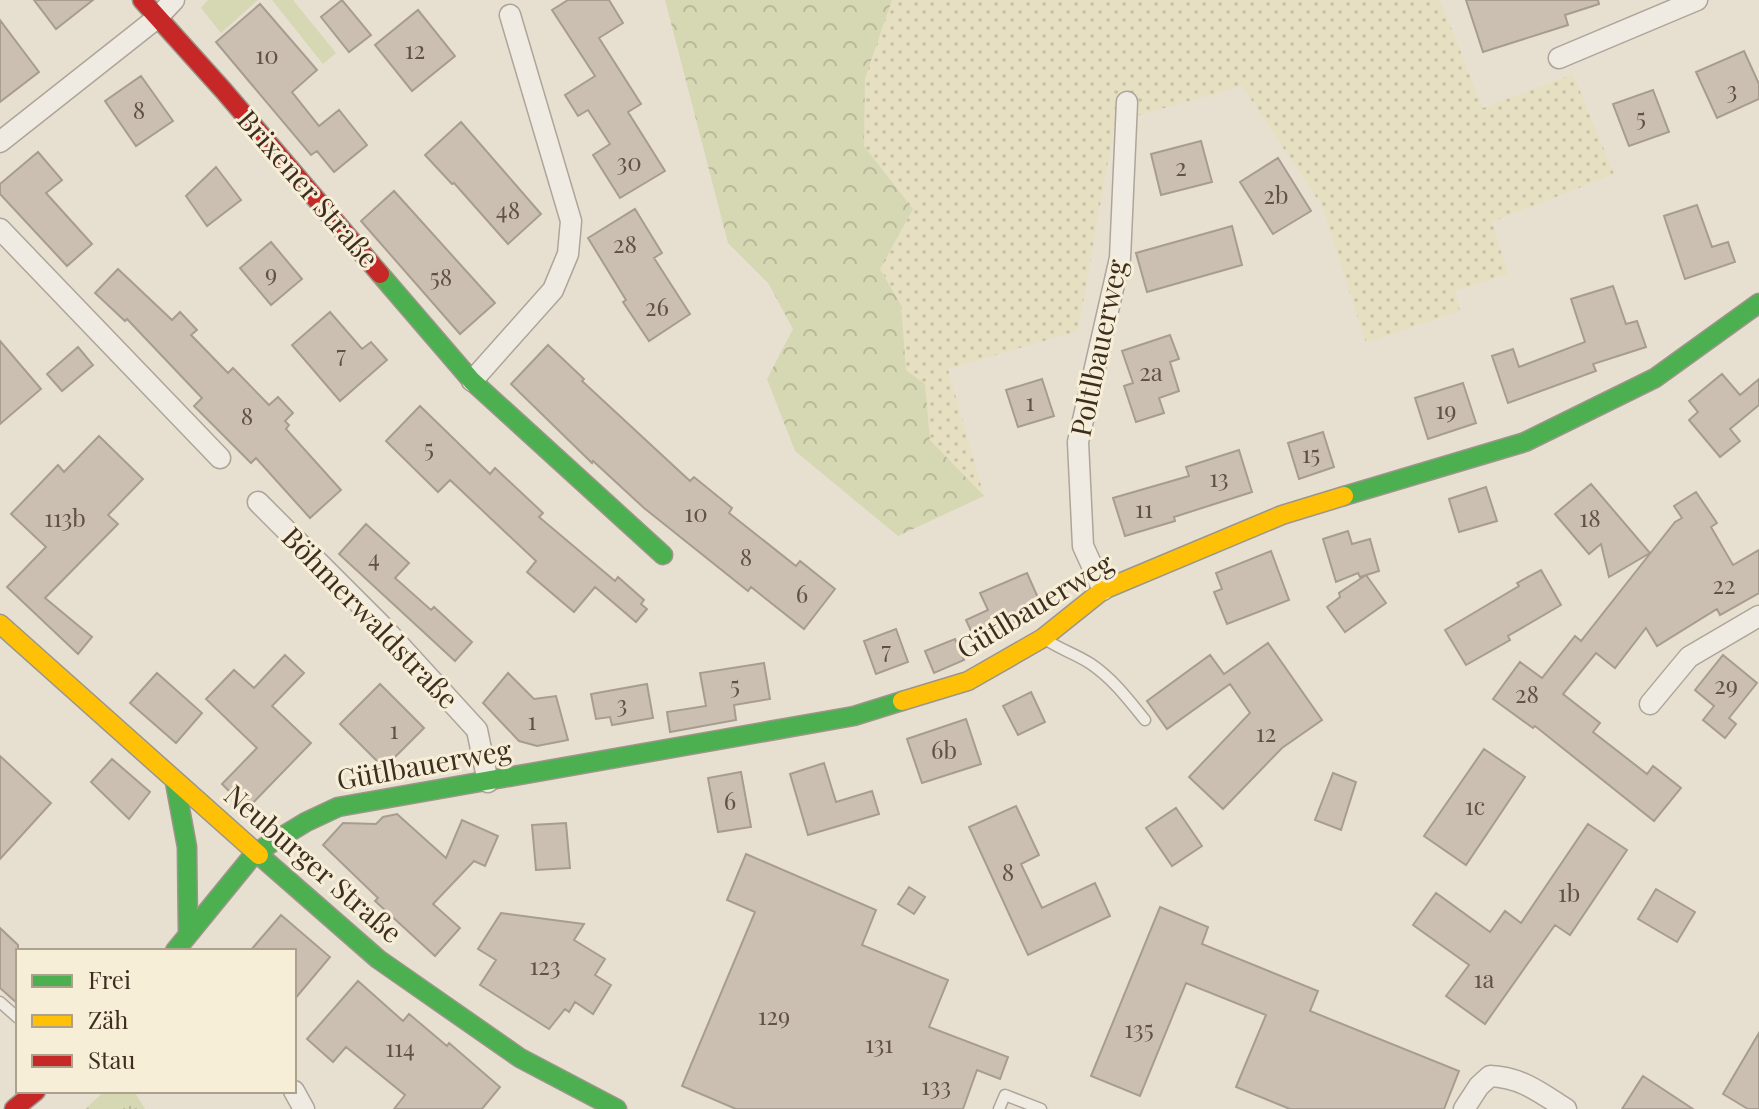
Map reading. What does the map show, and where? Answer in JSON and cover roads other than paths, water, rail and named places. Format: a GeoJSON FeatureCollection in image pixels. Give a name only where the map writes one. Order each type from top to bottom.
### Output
{"type":"FeatureCollection","features":[{"type":"Feature","properties":{"kind":"street","name":"Brixener Straße"},"geometry":{"type":"LineString","coordinates":[[142,0],[472,381],[663,555]]}},
{"type":"Feature","properties":{"kind":"street"},"geometry":{"type":"LineString","coordinates":[[0,142],[157,18],[174,0]]}},
{"type":"Feature","properties":{"kind":"street"},"geometry":{"type":"LineString","coordinates":[[1559,58],[1697,0]]}},
{"type":"Feature","properties":{"kind":"street"},"geometry":{"type":"LineString","coordinates":[[472,381],[553,290],[568,254],[571,221],[510,15]]}},
{"type":"Feature","properties":{"kind":"street","name":"Poltlbauerweg"},"geometry":{"type":"LineString","coordinates":[[1103,590],[1083,546],[1078,442],[1120,258],[1127,102]]}},
{"type":"Feature","properties":{"kind":"street"},"geometry":{"type":"LineString","coordinates":[[0,229],[220,458]]}},
{"type":"Feature","properties":{"kind":"street","name":"Gütlbauerweg"},"geometry":{"type":"LineString","coordinates":[[181,945],[255,853],[338,807],[854,716],[968,681],[1043,638],[1103,590],[1282,515],[1525,442],[1655,378],[1759,303]]}},
{"type":"Feature","properties":{"kind":"street","name":"Böhmerwaldstraße"},"geometry":{"type":"LineString","coordinates":[[258,502],[381,625],[477,730],[488,782]]}},
{"type":"Feature","properties":{"kind":"street"},"geometry":{"type":"LineString","coordinates":[[1650,704],[1689,657],[1759,616]]}},
{"type":"Feature","properties":{"kind":"street","name":"Neuburger Straße"},"geometry":{"type":"LineString","coordinates":[[0,624],[378,959],[520,1058],[617,1109]]}},
{"type":"Feature","properties":{"kind":"street"},"geometry":{"type":"LineString","coordinates":[[175,782],[187,847],[181,945]]}},
{"type":"Feature","properties":{"kind":"street"},"geometry":{"type":"LineString","coordinates":[[1464,1109],[1479,1086],[1490,1076],[1507,1076],[1530,1085],[1566,1109]]}},
{"type":"Feature","properties":{"kind":"street"},"geometry":{"type":"LineString","coordinates":[[11,1107],[33,1093]]}},
{"type":"Feature","properties":{"kind":"lane"},"geometry":{"type":"LineString","coordinates":[[1043,638],[1089,663],[1115,682],[1145,720]]}},
{"type":"Feature","properties":{"kind":"lane"},"geometry":{"type":"LineString","coordinates":[[0,1002],[16,1016]]}},
{"type":"Feature","properties":{"kind":"lane"},"geometry":{"type":"LineString","coordinates":[[999,1109],[1005,1095],[1041,1109]]}}]}
